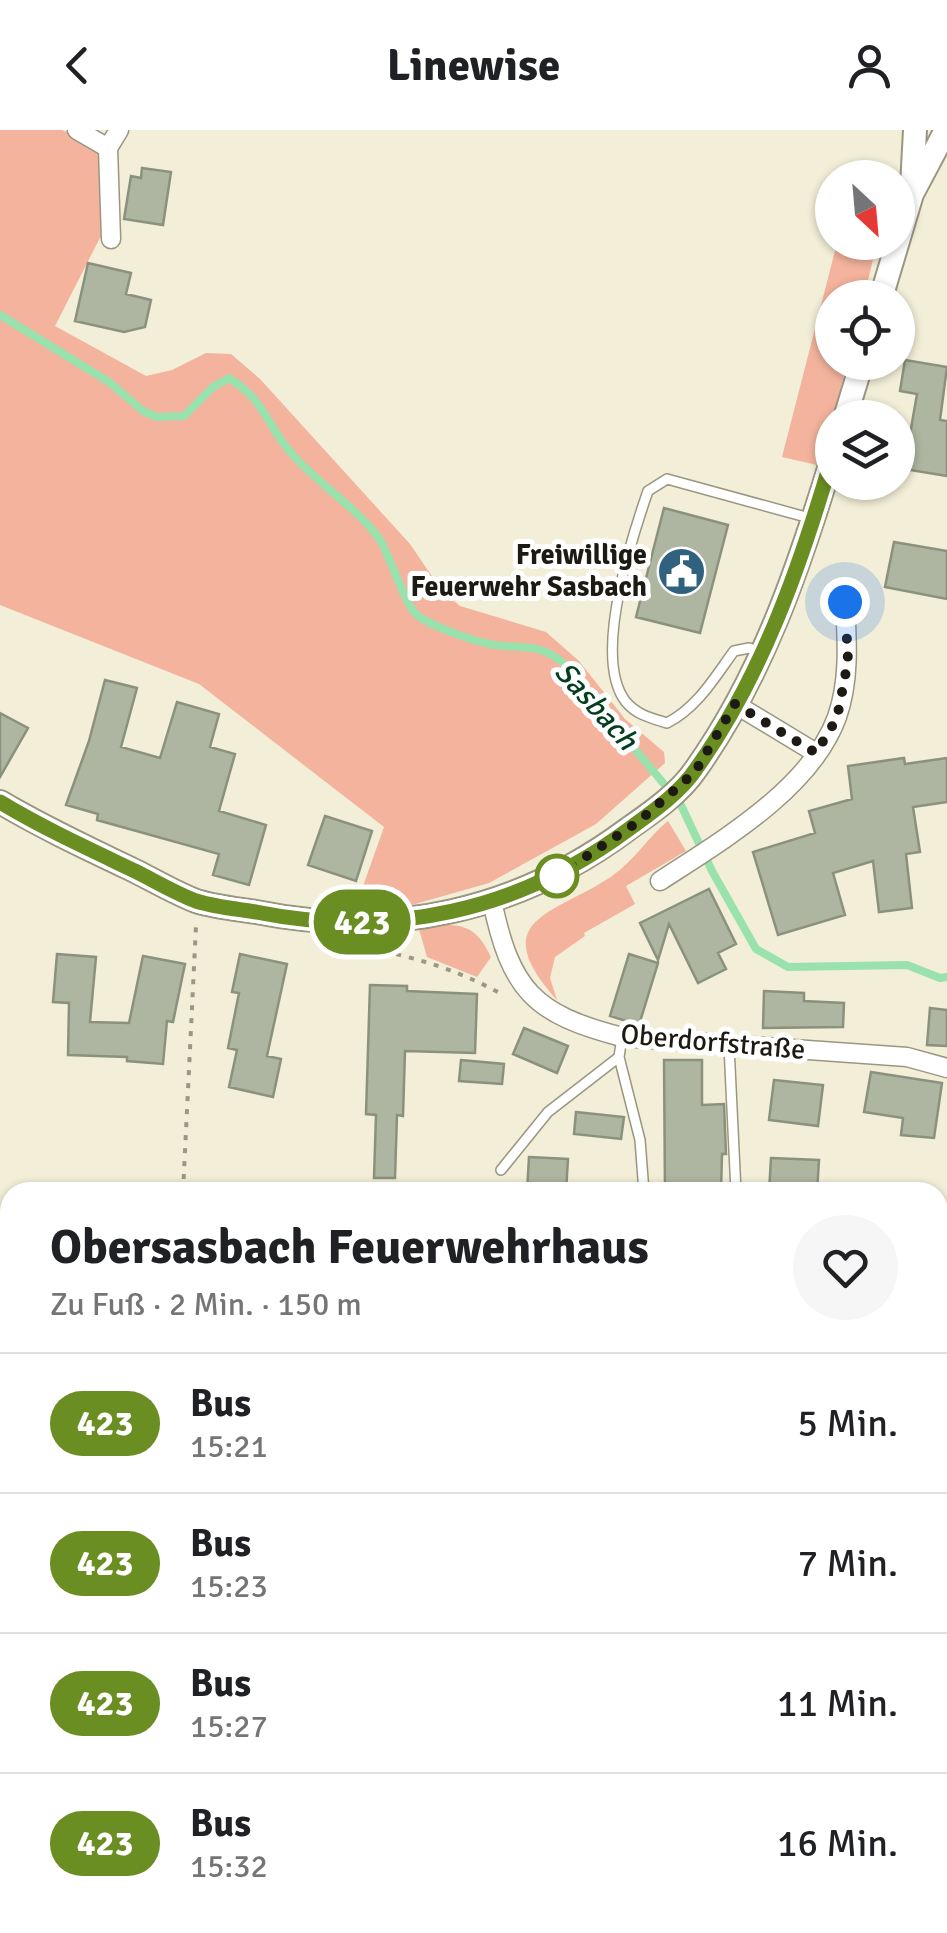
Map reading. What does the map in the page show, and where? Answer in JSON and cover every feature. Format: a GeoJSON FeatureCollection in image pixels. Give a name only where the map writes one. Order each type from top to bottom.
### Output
{"type":"FeatureCollection","features":[{"type":"Feature","properties":{"kind":"street"},"geometry":{"type":"LineString","coordinates":[[76,130],[108,148]]}},
{"type":"Feature","properties":{"kind":"street"},"geometry":{"type":"LineString","coordinates":[[111,239],[108,148],[119,130]]}},
{"type":"Feature","properties":{"kind":"street"},"geometry":{"type":"LineString","coordinates":[[914,160],[915,130]]}},
{"type":"Feature","properties":{"kind":"street"},"geometry":{"type":"LineString","coordinates":[[915,188],[946,130]]}},
{"type":"Feature","properties":{"kind":"street"},"geometry":{"type":"LineString","coordinates":[[0,802],[48,830],[197,901],[284,918],[325,922],[430,916],[492,901],[542,883],[571,868],[663,802],[695,772],[752,677],[820,500]]}},
{"type":"Feature","properties":{"kind":"street"},"geometry":{"type":"LineString","coordinates":[[660,881],[781,796],[816,753],[837,718],[848,661],[845,602]]}},
{"type":"Feature","properties":{"kind":"street"},"geometry":{"type":"LineString","coordinates":[[735,704],[816,753]]}},
{"type":"Feature","properties":{"kind":"street","name":"Oberdorfstraße"},"geometry":{"type":"LineString","coordinates":[[492,901],[509,964],[524,990],[543,1006],[589,1028],[622,1038],[908,1057],[947,1068]]}},
{"type":"Feature","properties":{"kind":"lane"},"geometry":{"type":"LineString","coordinates":[[762,653],[750,648],[734,651],[681,716],[667,722],[643,716],[627,702],[616,683],[610,658],[618,602],[648,492],[667,480],[814,519]]}},
{"type":"Feature","properties":{"kind":"lane"},"geometry":{"type":"LineString","coordinates":[[622,1038],[619,1057],[640,1140],[643,1182]]}},
{"type":"Feature","properties":{"kind":"lane"},"geometry":{"type":"LineString","coordinates":[[729,1046],[736,1182]]}},
{"type":"Feature","properties":{"kind":"lane"},"geometry":{"type":"LineString","coordinates":[[501,1170],[548,1112],[619,1057]]}},
{"type":"Feature","properties":{"kind":"path"},"geometry":{"type":"LineString","coordinates":[[183,1182],[197,901]]}},
{"type":"Feature","properties":{"kind":"path"},"geometry":{"type":"LineString","coordinates":[[345,944],[428,960],[506,996]]}},
{"type":"Feature","properties":{"kind":"shaded area"},"geometry":{"type":"Polygon","coordinates":[[[0,130],[62,130],[90,142],[100,153],[107,224],[55,326],[146,376],[172,370],[206,353],[231,354],[260,379],[410,544],[442,591],[460,606],[546,632],[579,661],[625,719],[664,752],[665,763],[596,824],[489,883],[408,906],[355,909],[384,827],[199,684],[0,605],[0,130]]]}},
{"type":"Feature","properties":{"kind":"shaded area"},"geometry":{"type":"Polygon","coordinates":[[[833,260],[873,260],[868,280],[827,280],[833,260]]]}},
{"type":"Feature","properties":{"kind":"shaded area"},"geometry":{"type":"Polygon","coordinates":[[[815,329],[815,380],[843,380],[838,400],[815,400],[815,465],[782,457],[815,329]]]}},
{"type":"Feature","properties":{"kind":"shaded area"},"geometry":{"type":"Polygon","coordinates":[[[668,821],[686,851],[626,886],[635,904],[584,933],[555,957],[550,978],[557,1000],[536,973],[527,951],[527,935],[551,910],[620,870],[668,821]]]}},
{"type":"Feature","properties":{"kind":"shaded area"},"geometry":{"type":"Polygon","coordinates":[[[448,925],[470,930],[491,957],[477,977],[427,957],[419,929],[448,925]]]}},
{"type":"Feature","properties":{"kind":"building"},"geometry":{"type":"Polygon","coordinates":[[[142,168],[171,172],[163,225],[124,219],[131,176],[141,178],[142,168]]]}},
{"type":"Feature","properties":{"kind":"building"},"geometry":{"type":"Polygon","coordinates":[[[88,263],[131,273],[126,294],[151,300],[145,327],[124,332],[75,321],[88,263]]]}},
{"type":"Feature","properties":{"kind":"building"},"geometry":{"type":"Polygon","coordinates":[[[915,362],[947,367],[940,420],[947,421],[947,476],[915,471],[917,394],[900,391],[902,380],[915,380],[915,362]]]}},
{"type":"Feature","properties":{"kind":"building","name":"Freiwillige Feuerwehr Sasbach"},"geometry":{"type":"Polygon","coordinates":[[[664,508],[728,525],[700,633],[636,617],[664,508]]]}},
{"type":"Feature","properties":{"kind":"building"},"geometry":{"type":"Polygon","coordinates":[[[894,542],[947,551],[947,599],[885,587],[894,542]]]}},
{"type":"Feature","properties":{"kind":"building"},"geometry":{"type":"Polygon","coordinates":[[[105,680],[137,688],[121,747],[160,758],[177,702],[219,714],[210,747],[235,754],[219,811],[266,825],[249,885],[213,875],[219,854],[97,820],[98,814],[66,805],[105,680]]]}},
{"type":"Feature","properties":{"kind":"building"},"geometry":{"type":"Polygon","coordinates":[[[0,713],[28,728],[0,777],[0,713]]]}},
{"type":"Feature","properties":{"kind":"building"},"geometry":{"type":"Polygon","coordinates":[[[904,758],[905,764],[947,758],[947,802],[913,807],[920,852],[906,854],[912,908],[879,912],[873,861],[833,873],[845,915],[778,935],[753,852],[815,833],[809,811],[852,799],[848,766],[904,758]]]}},
{"type":"Feature","properties":{"kind":"building"},"geometry":{"type":"Polygon","coordinates":[[[325,816],[372,831],[356,881],[308,865],[325,816]]]}},
{"type":"Feature","properties":{"kind":"building"},"geometry":{"type":"Polygon","coordinates":[[[709,889],[736,944],[718,953],[726,969],[698,983],[669,924],[658,960],[640,923],[709,889]]]}},
{"type":"Feature","properties":{"kind":"building"},"geometry":{"type":"Polygon","coordinates":[[[57,954],[96,957],[90,1022],[129,1023],[143,956],[185,964],[173,1022],[167,1021],[163,1064],[127,1061],[127,1057],[68,1055],[69,1003],[53,1002],[57,954]]]}},
{"type":"Feature","properties":{"kind":"building"},"geometry":{"type":"Polygon","coordinates":[[[240,954],[287,964],[267,1056],[281,1059],[273,1097],[229,1087],[237,1050],[228,1048],[239,993],[232,992],[240,954]]]}},
{"type":"Feature","properties":{"kind":"building"},"geometry":{"type":"Polygon","coordinates":[[[629,954],[658,963],[639,1025],[610,1016],[629,954]]]}},
{"type":"Feature","properties":{"kind":"building"},"geometry":{"type":"Polygon","coordinates":[[[370,985],[477,994],[475,1053],[405,1051],[403,1116],[397,1115],[395,1178],[374,1178],[376,1115],[366,1114],[370,985]]]}},
{"type":"Feature","properties":{"kind":"building"},"geometry":{"type":"Polygon","coordinates":[[[764,991],[804,993],[804,1001],[844,1003],[843,1027],[763,1028],[764,991]]]}},
{"type":"Feature","properties":{"kind":"building"},"geometry":{"type":"Polygon","coordinates":[[[930,1008],[947,1010],[947,1046],[927,1045],[930,1008]]]}},
{"type":"Feature","properties":{"kind":"building"},"geometry":{"type":"Polygon","coordinates":[[[524,1028],[568,1046],[557,1073],[513,1054],[524,1028]]]}},
{"type":"Feature","properties":{"kind":"building"},"geometry":{"type":"Polygon","coordinates":[[[461,1060],[504,1064],[502,1084],[459,1081],[461,1060]]]}},
{"type":"Feature","properties":{"kind":"building"},"geometry":{"type":"Polygon","coordinates":[[[664,1060],[702,1060],[702,1105],[724,1104],[726,1154],[722,1154],[721,1182],[665,1182],[664,1060]]]}},
{"type":"Feature","properties":{"kind":"building"},"geometry":{"type":"Polygon","coordinates":[[[871,1072],[942,1083],[934,1138],[901,1135],[903,1118],[864,1112],[871,1072]]]}},
{"type":"Feature","properties":{"kind":"building"},"geometry":{"type":"Polygon","coordinates":[[[774,1080],[823,1085],[818,1126],[769,1120],[774,1080]]]}},
{"type":"Feature","properties":{"kind":"building"},"geometry":{"type":"Polygon","coordinates":[[[576,1112],[624,1117],[621,1139],[574,1134],[576,1112]]]}},
{"type":"Feature","properties":{"kind":"building"},"geometry":{"type":"Polygon","coordinates":[[[529,1157],[568,1159],[567,1182],[528,1182],[529,1157]]]}},
{"type":"Feature","properties":{"kind":"building"},"geometry":{"type":"Polygon","coordinates":[[[771,1158],[819,1160],[818,1182],[770,1182],[771,1158]]]}},
{"type":"Feature","properties":{"kind":"waterway","name":"Sasbach"},"geometry":{"type":"LineString","coordinates":[[0,315],[109,382],[143,411],[157,417],[184,416],[213,387],[229,378],[241,387],[292,454],[372,529],[417,615],[472,639],[540,650],[561,661],[680,803],[712,871],[756,949],[788,967],[907,965],[947,977]]}},
{"type":"Feature","properties":{"kind":"bus line","name":"423"},"geometry":{"type":"LineString","coordinates":[[0,802],[48,830],[197,901],[284,918],[370,922],[430,916],[492,901],[542,883],[601,850],[695,772],[752,677],[819,500]]}},
{"type":"Feature","properties":{"kind":"place","name":"Freiwillige Feuerwehr Sasbach"},"geometry":{"type":"Point","coordinates":[682,571]}},
{"type":"Feature","properties":{"kind":"route"},"geometry":{"type":"LineString","coordinates":[[557,876],[601,850],[695,772],[735,704],[816,753],[837,718],[848,661],[845,602]]}}]}
